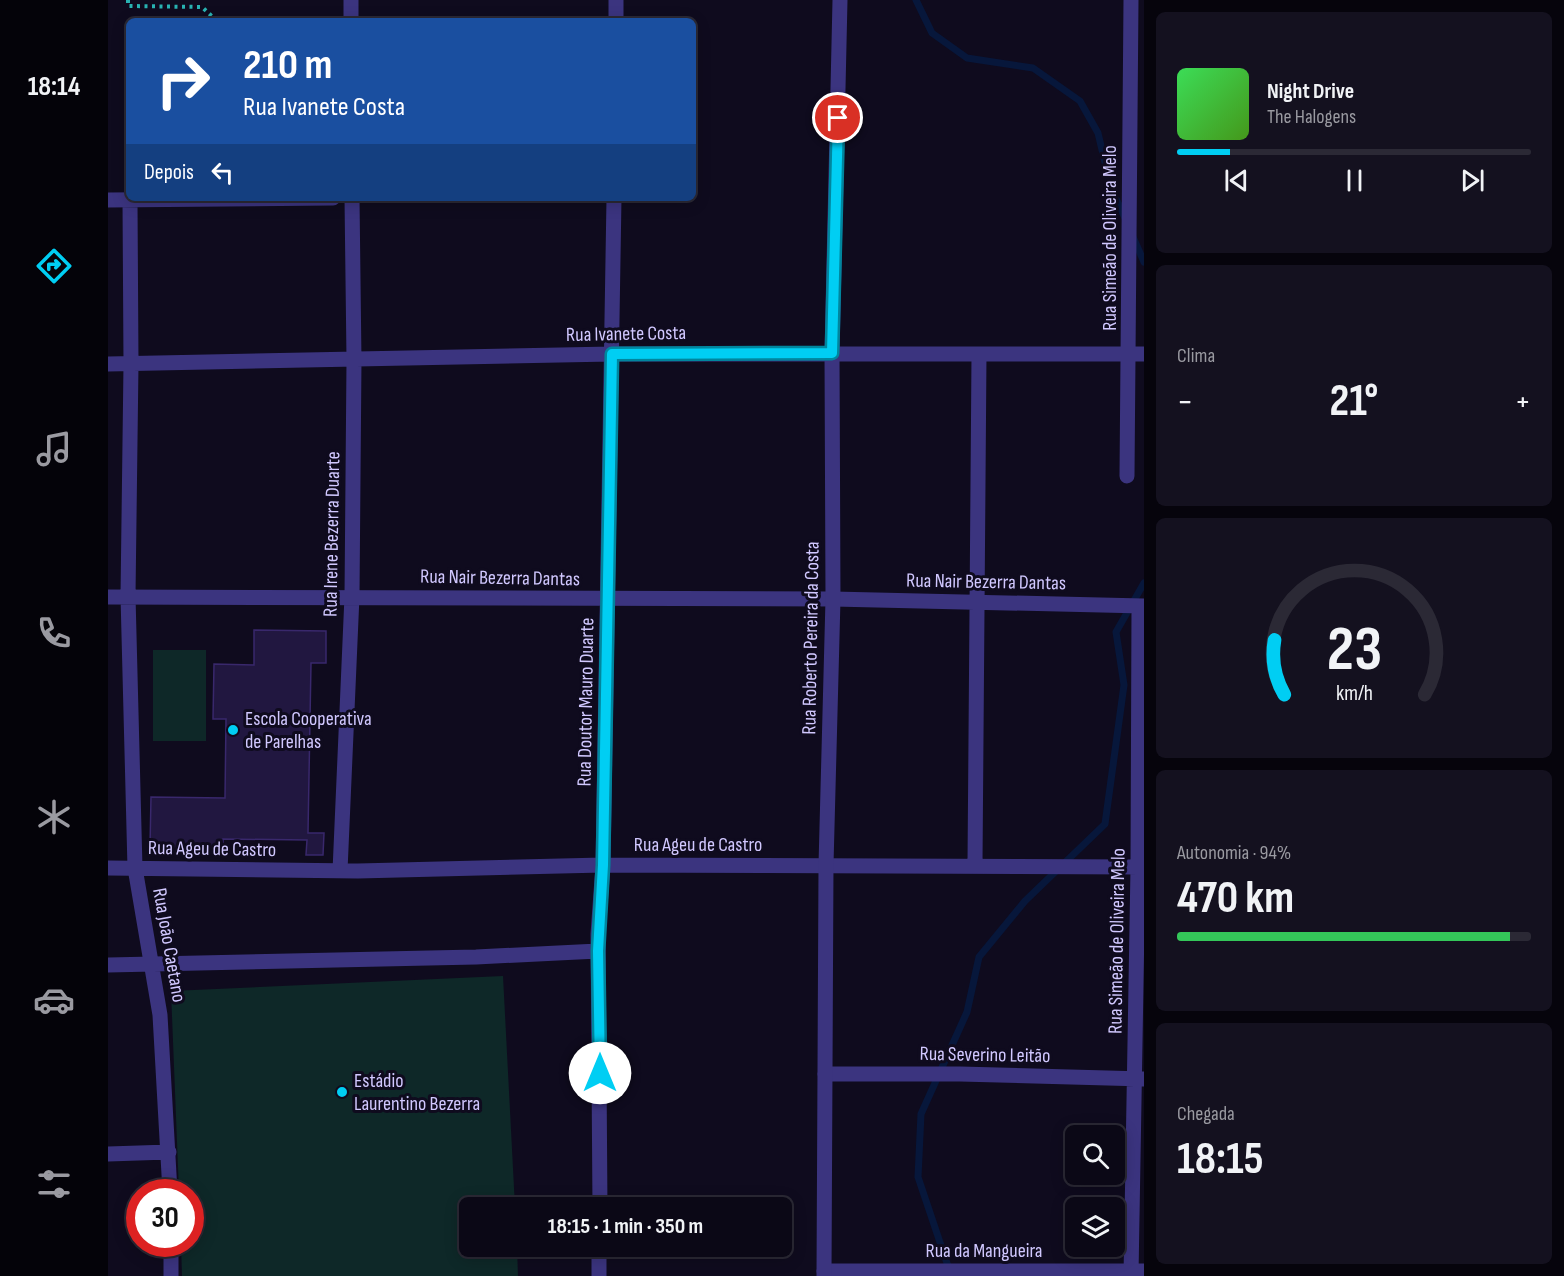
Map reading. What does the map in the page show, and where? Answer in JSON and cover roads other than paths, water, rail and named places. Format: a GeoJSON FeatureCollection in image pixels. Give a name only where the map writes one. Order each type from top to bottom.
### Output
{"type":"FeatureCollection","features":[{"type":"Feature","properties":{"kind":"street"},"geometry":{"type":"LineString","coordinates":[[351,0],[351,18]]}},
{"type":"Feature","properties":{"kind":"street"},"geometry":{"type":"LineString","coordinates":[[616,0],[616,18]]}},
{"type":"Feature","properties":{"kind":"street","name":"Rua Roberto Pereira da Costa"},"geometry":{"type":"LineString","coordinates":[[824,1273],[826,865],[833,599],[832,353],[840,0]]}},
{"type":"Feature","properties":{"kind":"street","name":"Rua Simeão de Oliveira Melo"},"geometry":{"type":"LineString","coordinates":[[1127,476],[1136,354],[1131,0]]}},
{"type":"Feature","properties":{"kind":"street"},"geometry":{"type":"LineString","coordinates":[[108,200],[126,201]]}},
{"type":"Feature","properties":{"kind":"street","name":"Rua João Caetano"},"geometry":{"type":"LineString","coordinates":[[130,201],[131,364],[128,596],[135,868],[153,963],[160,1015],[170,1179]]}},
{"type":"Feature","properties":{"kind":"street","name":"Rua Irene Bezerra Duarte"},"geometry":{"type":"LineString","coordinates":[[340,871],[352,596],[354,360],[352,201]]}},
{"type":"Feature","properties":{"kind":"street","name":"Rua Doutor Mauro Duarte"},"geometry":{"type":"LineString","coordinates":[[600,1197],[601,1052],[598,951],[603,865],[614,201]]}},
{"type":"Feature","properties":{"kind":"street","name":"Rua Ivanete Costa"},"geometry":{"type":"LineString","coordinates":[[108,364],[612,354],[1136,354]]}},
{"type":"Feature","properties":{"kind":"street"},"geometry":{"type":"LineString","coordinates":[[975,864],[979,355]]}},
{"type":"Feature","properties":{"kind":"street","name":"Rua Nair Bezerra Dantas"},"geometry":{"type":"LineString","coordinates":[[108,597],[833,599],[1142,606]]}},
{"type":"Feature","properties":{"kind":"street","name":"Rua Simeão de Oliveira Melo"},"geometry":{"type":"LineString","coordinates":[[1136,1272],[1142,606]]}},
{"type":"Feature","properties":{"kind":"street","name":"Rua Ageu de Castro"},"geometry":{"type":"LineString","coordinates":[[108,868],[340,871],[603,865],[975,864],[1141,867]]}},
{"type":"Feature","properties":{"kind":"street"},"geometry":{"type":"LineString","coordinates":[[108,965],[476,957],[598,951]]}},
{"type":"Feature","properties":{"kind":"street","name":"Rua Severino Leitão"},"geometry":{"type":"LineString","coordinates":[[825,1074],[960,1074],[1139,1079]]}},
{"type":"Feature","properties":{"kind":"street"},"geometry":{"type":"LineString","coordinates":[[108,1154],[169,1152]]}},
{"type":"Feature","properties":{"kind":"street"},"geometry":{"type":"LineString","coordinates":[[171,1257],[171,1276]]}},
{"type":"Feature","properties":{"kind":"street"},"geometry":{"type":"LineString","coordinates":[[599,1257],[599,1276]]}},
{"type":"Feature","properties":{"kind":"street","name":"Rua da Mangueira"},"geometry":{"type":"LineString","coordinates":[[824,1273],[1136,1272]]}},
{"type":"Feature","properties":{"kind":"waterway"},"geometry":{"type":"LineString","coordinates":[[916,0],[932,33],[967,58],[1033,68],[1080,101],[1098,133],[1111,188],[1125,218]]}},
{"type":"Feature","properties":{"kind":"waterway"},"geometry":{"type":"LineString","coordinates":[[1133,237],[1144,262]]}},
{"type":"Feature","properties":{"kind":"waterway"},"geometry":{"type":"LineString","coordinates":[[950,1272],[918,1177],[921,1114],[967,1012],[979,957],[1025,901],[1105,824],[1124,685],[1116,632],[1144,583]]}},
{"type":"Feature","properties":{"kind":"place","name":"Escola Cooperativa de Parelhas"},"geometry":{"type":"Point","coordinates":[233,730]}},
{"type":"Feature","properties":{"kind":"place","name":"Estádio Laurentino Bezerra"},"geometry":{"type":"Point","coordinates":[342,1092]}}]}
